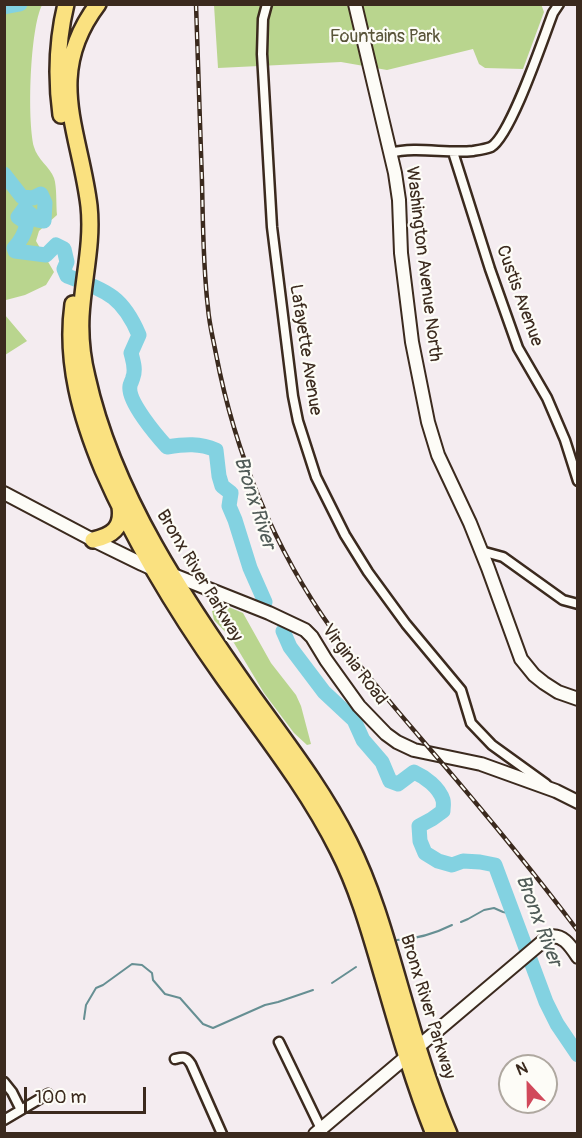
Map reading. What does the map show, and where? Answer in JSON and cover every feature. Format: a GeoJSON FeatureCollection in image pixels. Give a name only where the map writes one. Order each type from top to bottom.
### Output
{"type":"FeatureCollection","features":[{"type":"Feature","properties":{"kind":"highway","name":"Bronx River Parkway"},"geometry":{"type":"LineString","coordinates":[[66,4],[59,39],[58,84],[63,129],[80,210],[80,247],[83,269]]}},
{"type":"Feature","properties":{"kind":"highway","name":"Bronx River Parkway"},"geometry":{"type":"LineString","coordinates":[[98,4],[84,25],[75,45],[69,81],[71,117],[89,204],[90,242],[79,297],[71,320],[70,342],[75,387],[90,438],[119,504],[174,605],[302,788],[333,839],[349,873],[412,1051],[430,1086],[449,1134]]}},
{"type":"Feature","properties":{"kind":"highway","name":"Bronx River Parkway"},"geometry":{"type":"LineString","coordinates":[[79,297],[84,361],[90,390],[98,419],[126,488],[171,574],[209,634],[313,780],[344,831],[363,872],[373,899],[434,1134]]}},
{"type":"Feature","properties":{"kind":"highway"},"geometry":{"type":"LineString","coordinates":[[93,540],[103,538],[116,529],[120,517],[119,504]]}},
{"type":"Feature","properties":{"kind":"street","name":"Lafayette Avenue"},"geometry":{"type":"LineString","coordinates":[[267,4],[263,19],[262,54],[272,227],[293,396],[298,421],[316,477],[345,535],[368,572],[406,624],[461,690],[471,723],[492,745],[556,791]]}},
{"type":"Feature","properties":{"kind":"street","name":"Washington Avenue North"},"geometry":{"type":"LineString","coordinates":[[355,4],[395,173],[399,200],[401,253],[412,342],[428,422],[438,455],[470,523],[521,659],[544,683],[558,692],[578,699]]}},
{"type":"Feature","properties":{"kind":"street"},"geometry":{"type":"LineString","coordinates":[[390,153],[403,150],[453,152],[480,150],[492,146],[498,140],[518,105],[553,13],[559,4]]}},
{"type":"Feature","properties":{"kind":"street","name":"Custis Avenue"},"geometry":{"type":"LineString","coordinates":[[453,152],[518,348],[547,398],[565,440],[578,481]]}},
{"type":"Feature","properties":{"kind":"street","name":"Virginia Road"},"geometry":{"type":"LineString","coordinates":[[4,493],[153,569],[269,613],[309,633],[359,706],[397,742],[414,750],[481,764],[556,791],[578,802]]}},
{"type":"Feature","properties":{"kind":"street"},"geometry":{"type":"LineString","coordinates":[[481,551],[503,557],[563,600],[578,604]]}},
{"type":"Feature","properties":{"kind":"street"},"geometry":{"type":"LineString","coordinates":[[279,1042],[319,1132],[548,937],[559,936],[578,957]]}},
{"type":"Feature","properties":{"kind":"street"},"geometry":{"type":"LineString","coordinates":[[175,1059],[183,1057],[188,1059],[222,1134]]}},
{"type":"Feature","properties":{"kind":"street"},"geometry":{"type":"LineString","coordinates":[[4,1082],[21,1110]]}},
{"type":"Feature","properties":{"kind":"street"},"geometry":{"type":"LineString","coordinates":[[4,1120],[48,1094]]}},
{"type":"Feature","properties":{"kind":"green space"},"geometry":{"type":"Polygon","coordinates":[[[5,4],[42,5],[32,53],[30,96],[32,134],[36,151],[54,178],[57,215],[39,231],[36,241],[54,272],[46,285],[25,295],[4,300],[5,4]]]}},
{"type":"Feature","properties":{"kind":"green space","name":"Fountains Park"},"geometry":{"type":"Polygon","coordinates":[[[541,4],[544,12],[523,69],[485,68],[479,64],[473,49],[387,70],[341,62],[218,68],[214,5],[541,4]]]}},
{"type":"Feature","properties":{"kind":"green space"},"geometry":{"type":"Polygon","coordinates":[[[5,315],[27,341],[4,355],[5,315]]]}},
{"type":"Feature","properties":{"kind":"green space"},"geometry":{"type":"Polygon","coordinates":[[[226,606],[243,613],[271,663],[296,695],[311,744],[307,745],[294,733],[264,693],[231,638],[214,620],[212,611],[226,606]]]}},
{"type":"Feature","properties":{"kind":"waterway","name":"Bronx River"},"geometry":{"type":"LineString","coordinates":[[4,7],[20,4]]}},
{"type":"Feature","properties":{"kind":"waterway","name":"Bronx River"},"geometry":{"type":"LineString","coordinates":[[4,174],[22,197],[33,198],[41,194],[45,203],[44,221],[38,220],[24,209],[18,217],[27,223],[23,236],[14,248],[15,251],[46,255],[56,245],[64,249],[67,262],[64,269],[67,276],[102,291],[119,303],[133,322],[139,335],[131,353],[134,371],[130,392],[144,418],[167,447],[192,445],[216,450],[222,486],[231,493],[229,506],[250,568],[265,602]]}},
{"type":"Feature","properties":{"kind":"waterway","name":"Bronx River"},"geometry":{"type":"LineString","coordinates":[[283,631],[290,647],[324,692],[354,720],[363,740],[382,762],[390,781],[398,784],[414,772],[438,791],[443,800],[443,811],[419,826],[420,841],[425,853],[438,861],[452,865],[463,861],[495,865],[546,1002],[557,1024],[578,1055]]}},
{"type":"Feature","properties":{"kind":"waterway"},"geometry":{"type":"LineString","coordinates":[[461,922],[484,910],[494,908],[513,914]]}},
{"type":"Feature","properties":{"kind":"waterway"},"geometry":{"type":"LineString","coordinates":[[397,940],[425,936],[452,925]]}},
{"type":"Feature","properties":{"kind":"waterway"},"geometry":{"type":"LineString","coordinates":[[84,1019],[86,1005],[96,988],[132,964],[142,965],[152,973],[153,980],[165,994],[180,998],[203,1024],[213,1028],[265,1005],[313,990]]}},
{"type":"Feature","properties":{"kind":"waterway"},"geometry":{"type":"LineString","coordinates":[[332,983],[356,967]]}},
{"type":"Feature","properties":{"kind":"railway"},"geometry":{"type":"LineString","coordinates":[[196,4],[205,276],[211,331],[234,428],[260,499],[292,567],[333,631],[383,694],[509,842],[578,931]]}}]}
